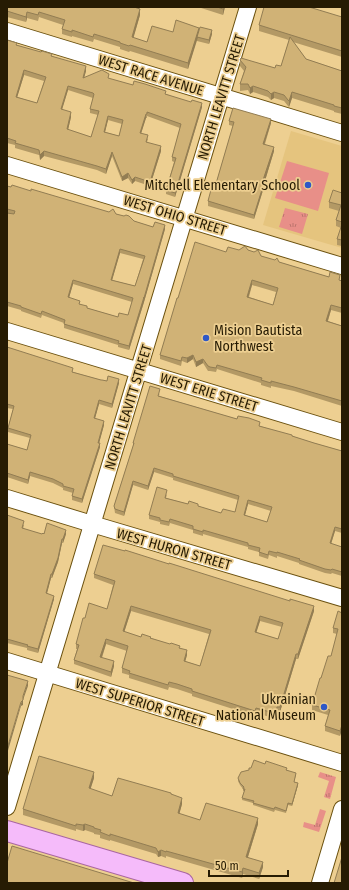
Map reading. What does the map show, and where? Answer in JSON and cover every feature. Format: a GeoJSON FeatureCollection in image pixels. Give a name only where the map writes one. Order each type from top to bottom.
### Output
{"type":"FeatureCollection","features":[{"type":"Feature","properties":{"kind":"main road"},"geometry":{"type":"LineString","coordinates":[[7,831],[183,883]]}},
{"type":"Feature","properties":{"kind":"street","name":"NORTH LEAVITT STREET"},"geometry":{"type":"LineString","coordinates":[[7,807],[248,7]]}},
{"type":"Feature","properties":{"kind":"street","name":"WEST RACE AVENUE"},"geometry":{"type":"LineString","coordinates":[[7,31],[342,133]]}},
{"type":"Feature","properties":{"kind":"street","name":"WEST OHIO STREET"},"geometry":{"type":"LineString","coordinates":[[7,165],[342,266]]}},
{"type":"Feature","properties":{"kind":"street","name":"WEST ERIE STREET"},"geometry":{"type":"LineString","coordinates":[[7,331],[342,432]]}},
{"type":"Feature","properties":{"kind":"street","name":"WEST HURON STREET"},"geometry":{"type":"LineString","coordinates":[[7,498],[342,598]]}},
{"type":"Feature","properties":{"kind":"street","name":"WEST SUPERIOR STREET"},"geometry":{"type":"LineString","coordinates":[[7,661],[342,763]]}},
{"type":"Feature","properties":{"kind":"street"},"geometry":{"type":"LineString","coordinates":[[320,883],[342,809]]}},
{"type":"Feature","properties":{"kind":"shaded area","name":"Mitchell Elementary School"},"geometry":{"type":"Polygon","coordinates":[[[291,131],[342,146],[342,248],[263,225],[291,131]]]}},
{"type":"Feature","properties":{"kind":"green space"},"geometry":{"type":"Polygon","coordinates":[[[287,161],[329,173],[318,211],[275,198],[287,161]]]}},
{"type":"Feature","properties":{"kind":"green space"},"geometry":{"type":"Polygon","coordinates":[[[285,208],[308,214],[302,234],[279,227],[285,208]]]}},
{"type":"Feature","properties":{"kind":"green space"},"geometry":{"type":"Polygon","coordinates":[[[320,772],[336,777],[330,799],[324,797],[329,781],[318,777],[320,772]]]}},
{"type":"Feature","properties":{"kind":"green space"},"geometry":{"type":"Polygon","coordinates":[[[320,809],[326,811],[319,832],[303,827],[304,822],[315,825],[320,809]]]}},
{"type":"Feature","properties":{"kind":"building"},"geometry":{"type":"Polygon","coordinates":[[[7,7],[134,7],[140,9],[132,37],[147,42],[152,26],[173,32],[176,20],[199,28],[188,63],[94,34],[93,37],[72,30],[72,32],[62,29],[65,20],[39,12],[38,15],[27,12],[26,17],[7,11],[7,7]]]}},
{"type":"Feature","properties":{"kind":"building"},"geometry":{"type":"Polygon","coordinates":[[[264,7],[309,7],[342,17],[342,51],[259,25],[264,7]]]}},
{"type":"Feature","properties":{"kind":"building"},"geometry":{"type":"Polygon","coordinates":[[[200,27],[212,30],[209,40],[197,37],[200,27]]]}},
{"type":"Feature","properties":{"kind":"building"},"geometry":{"type":"Polygon","coordinates":[[[290,37],[306,59],[342,71],[342,108],[292,92],[289,101],[284,95],[274,92],[271,94],[268,91],[253,86],[250,88],[248,84],[240,84],[246,67],[240,60],[241,58],[275,68],[276,65],[281,66],[290,37]]]}},
{"type":"Feature","properties":{"kind":"building"},"geometry":{"type":"Polygon","coordinates":[[[7,40],[17,43],[16,45],[52,54],[51,56],[86,66],[83,78],[102,70],[109,74],[108,78],[133,85],[134,81],[166,91],[165,94],[191,102],[192,100],[202,103],[175,193],[166,190],[176,158],[172,157],[181,124],[147,112],[140,133],[148,135],[146,142],[161,146],[150,182],[135,177],[132,180],[128,173],[122,177],[112,152],[106,169],[44,151],[40,155],[39,150],[15,143],[16,141],[7,138],[7,40]],[[24,70],[16,97],[37,103],[46,77],[24,70]],[[68,86],[61,109],[71,112],[67,129],[91,137],[99,111],[90,109],[93,93],[68,86]],[[108,116],[104,132],[119,136],[123,120],[108,116]]]}},
{"type":"Feature","properties":{"kind":"building"},"geometry":{"type":"Polygon","coordinates":[[[233,108],[271,119],[263,144],[274,147],[262,183],[264,183],[254,215],[208,201],[212,186],[215,187],[234,122],[229,121],[233,108]]]}},
{"type":"Feature","properties":{"kind":"building"},"geometry":{"type":"Polygon","coordinates":[[[12,185],[31,191],[31,189],[109,212],[113,209],[116,214],[129,216],[134,221],[153,227],[155,222],[165,225],[129,346],[118,343],[119,341],[64,324],[65,320],[42,311],[41,314],[7,302],[7,213],[14,214],[15,211],[7,209],[7,186],[11,187],[12,185]],[[120,249],[111,280],[135,286],[145,256],[120,249]],[[73,280],[68,297],[80,301],[79,304],[87,306],[87,308],[118,317],[119,313],[128,315],[133,298],[73,280]]]}},
{"type":"Feature","properties":{"kind":"building"},"geometry":{"type":"Polygon","coordinates":[[[333,190],[342,193],[342,222],[336,220],[341,205],[329,202],[333,190]]]}},
{"type":"Feature","properties":{"kind":"building"},"geometry":{"type":"Polygon","coordinates":[[[342,224],[342,240],[337,239],[342,224]]]}},
{"type":"Feature","properties":{"kind":"building"},"geometry":{"type":"Polygon","coordinates":[[[195,242],[226,252],[228,247],[239,250],[245,246],[248,250],[254,252],[258,250],[261,256],[275,260],[277,258],[279,262],[329,277],[330,272],[340,275],[339,280],[342,281],[342,308],[331,305],[326,321],[342,326],[342,401],[271,381],[271,383],[261,380],[262,378],[217,365],[216,368],[210,367],[203,359],[196,362],[193,355],[187,358],[182,357],[181,361],[160,355],[195,242]],[[252,280],[247,297],[273,305],[278,288],[252,280]]]}},
{"type":"Feature","properties":{"kind":"building"},"geometry":{"type":"Polygon","coordinates":[[[7,347],[73,368],[72,372],[107,381],[108,376],[119,379],[112,404],[99,400],[94,418],[104,421],[98,443],[100,443],[82,499],[72,496],[74,489],[63,486],[63,484],[53,479],[30,472],[28,480],[7,473],[7,444],[27,450],[31,435],[8,428],[14,406],[7,404],[7,347]]]}},
{"type":"Feature","properties":{"kind":"building"},"geometry":{"type":"Polygon","coordinates":[[[150,386],[160,389],[158,396],[237,419],[238,416],[249,418],[260,422],[259,426],[342,451],[342,529],[335,527],[330,543],[342,547],[342,572],[332,569],[325,569],[277,552],[269,551],[268,555],[259,552],[260,548],[248,545],[248,543],[203,530],[203,532],[193,529],[193,526],[170,519],[169,522],[149,515],[157,487],[167,490],[165,498],[188,504],[189,501],[198,504],[198,506],[221,513],[223,509],[235,512],[239,496],[173,476],[173,474],[154,468],[148,486],[133,481],[124,512],[115,509],[114,506],[150,386]],[[248,500],[244,515],[267,522],[272,507],[248,500]]]}},
{"type":"Feature","properties":{"kind":"building"},"geometry":{"type":"Polygon","coordinates":[[[7,515],[24,521],[22,528],[42,534],[44,534],[47,523],[66,530],[46,593],[54,596],[38,649],[7,639],[7,515]]]}},
{"type":"Feature","properties":{"kind":"building"},"geometry":{"type":"Polygon","coordinates":[[[103,545],[169,563],[290,601],[290,599],[314,606],[298,654],[296,654],[280,707],[277,707],[276,712],[256,708],[255,711],[192,691],[192,689],[177,684],[169,682],[168,685],[129,673],[130,671],[122,668],[128,646],[106,639],[100,657],[114,661],[111,672],[74,660],[79,645],[76,644],[89,603],[107,609],[115,581],[94,574],[103,545]],[[131,606],[123,631],[141,637],[142,634],[151,637],[150,638],[180,646],[179,648],[187,650],[184,661],[200,666],[211,630],[131,606]],[[260,616],[255,632],[278,639],[283,623],[260,616]]]}},
{"type":"Feature","properties":{"kind":"building"},"geometry":{"type":"Polygon","coordinates":[[[338,611],[342,613],[342,725],[340,731],[325,726],[330,710],[312,705],[328,656],[331,656],[338,629],[333,628],[338,611]]]}},
{"type":"Feature","properties":{"kind":"building"},"geometry":{"type":"Polygon","coordinates":[[[7,675],[28,681],[7,749],[7,675]]]}},
{"type":"Feature","properties":{"kind":"building"},"geometry":{"type":"Polygon","coordinates":[[[39,756],[94,772],[89,788],[112,796],[118,778],[171,793],[182,798],[178,813],[200,820],[206,803],[258,818],[246,857],[263,862],[259,873],[243,868],[242,872],[166,851],[161,850],[158,852],[156,848],[110,834],[110,836],[100,832],[101,830],[85,824],[76,824],[76,826],[23,809],[39,756]]]}},
{"type":"Feature","properties":{"kind":"building"},"geometry":{"type":"Polygon","coordinates":[[[254,760],[265,764],[266,761],[287,768],[286,770],[296,773],[294,782],[298,783],[292,804],[288,803],[286,811],[275,807],[274,809],[253,803],[254,801],[242,798],[245,789],[243,789],[244,787],[238,778],[241,772],[251,768],[254,760]]]}},
{"type":"Feature","properties":{"kind":"building"},"geometry":{"type":"Polygon","coordinates":[[[12,846],[134,883],[7,883],[7,863],[12,846]]]}},
{"type":"Feature","properties":{"kind":"building"},"geometry":{"type":"Polygon","coordinates":[[[342,857],[342,883],[334,883],[342,857]]]}},
{"type":"Feature","properties":{"kind":"place","name":"Mitchell Elementary School"},"geometry":{"type":"Point","coordinates":[308,185]}},
{"type":"Feature","properties":{"kind":"place","name":"Mision Bautista Northwest"},"geometry":{"type":"Point","coordinates":[206,338]}},
{"type":"Feature","properties":{"kind":"place","name":"Ukrainian National Museum"},"geometry":{"type":"Point","coordinates":[324,707]}}]}
